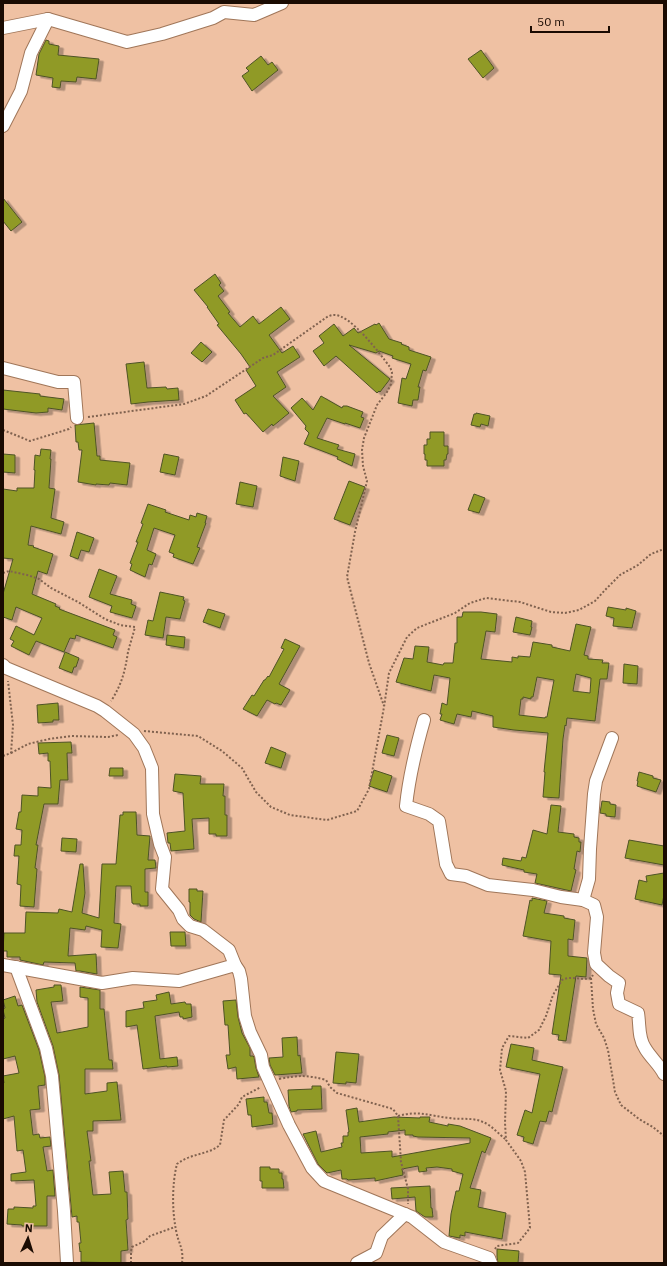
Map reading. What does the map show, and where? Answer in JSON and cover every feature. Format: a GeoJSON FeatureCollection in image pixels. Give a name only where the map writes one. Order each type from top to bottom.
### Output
{"type":"FeatureCollection","features":[{"type":"Feature","properties":{"kind":"street"},"geometry":{"type":"LineString","coordinates":[[3,28],[48,19],[127,42],[162,34],[213,18],[224,12],[254,15],[282,3]]}},
{"type":"Feature","properties":{"kind":"street"},"geometry":{"type":"LineString","coordinates":[[3,126],[21,90],[31,53],[48,19]]}},
{"type":"Feature","properties":{"kind":"street"},"geometry":{"type":"LineString","coordinates":[[3,368],[58,382],[74,382],[77,418]]}},
{"type":"Feature","properties":{"kind":"street"},"geometry":{"type":"LineString","coordinates":[[5,667],[97,706],[134,734],[144,748],[152,768],[153,814],[160,844],[166,858],[162,889],[179,910],[183,919],[190,926],[203,930],[229,950],[234,965],[239,971],[245,1016],[250,1032],[262,1055],[263,1067],[289,1125],[312,1168],[324,1181],[409,1216],[444,1242],[490,1260]]}},
{"type":"Feature","properties":{"kind":"street"},"geometry":{"type":"LineString","coordinates":[[424,720],[411,768],[406,806],[429,814],[439,821],[446,864],[451,874],[466,876],[488,885],[533,890],[561,897],[583,900],[594,905],[597,917],[594,953],[596,964],[619,983],[617,992],[619,1004],[638,1013],[640,1037],[645,1048],[654,1058],[664,1074]]}},
{"type":"Feature","properties":{"kind":"street"},"geometry":{"type":"LineString","coordinates":[[583,900],[589,879],[596,781],[612,738]]}},
{"type":"Feature","properties":{"kind":"street"},"geometry":{"type":"LineString","coordinates":[[3,965],[102,983],[133,978],[179,981],[234,965]]}},
{"type":"Feature","properties":{"kind":"street"},"geometry":{"type":"LineString","coordinates":[[16,967],[46,1048],[52,1076],[67,1263]]}},
{"type":"Feature","properties":{"kind":"street"},"geometry":{"type":"LineString","coordinates":[[357,1263],[376,1253],[382,1236],[409,1216]]}},
{"type":"Feature","properties":{"kind":"path"},"geometry":{"type":"LineString","coordinates":[[3,430],[30,441],[69,429],[77,418],[184,404],[206,396],[263,358],[273,355],[327,317],[333,315],[344,318],[365,336],[390,366],[392,372],[392,377],[387,392],[377,405],[364,438],[362,450],[363,466],[367,481],[355,532],[347,577],[369,663],[384,707]]}},
{"type":"Feature","properties":{"kind":"path"},"geometry":{"type":"LineString","coordinates":[[3,756],[28,744],[71,736],[108,737],[146,731],[198,736],[222,751],[242,768],[256,792],[271,807],[290,815],[327,820],[357,811],[369,789],[389,673],[407,637],[417,628],[455,613],[470,603],[486,598],[520,602],[551,612],[565,613],[579,610],[595,602],[606,588],[620,575],[638,565],[651,554],[664,549]]}},
{"type":"Feature","properties":{"kind":"path"},"geometry":{"type":"LineString","coordinates":[[3,573],[8,571],[39,579],[51,588],[78,602],[105,619],[120,625],[135,627],[119,689],[105,711]]}},
{"type":"Feature","properties":{"kind":"path"},"geometry":{"type":"LineString","coordinates":[[5,667],[13,725],[11,753]]}},
{"type":"Feature","properties":{"kind":"path"},"geometry":{"type":"LineString","coordinates":[[596,964],[591,978],[592,1009],[596,1024],[604,1038],[608,1050],[616,1092],[621,1106],[664,1136]]}},
{"type":"Feature","properties":{"kind":"path"},"geometry":{"type":"LineString","coordinates":[[506,1140],[506,1091],[500,1070],[502,1048],[508,1036],[528,1038],[539,1030],[546,1016],[553,995],[562,980],[569,978],[584,980],[591,978]]}},
{"type":"Feature","properties":{"kind":"path"},"geometry":{"type":"LineString","coordinates":[[182,1263],[182,1246],[175,1227],[173,1185],[177,1164],[184,1159],[214,1150],[220,1145],[224,1120],[239,1104],[242,1097],[270,1082],[293,1076],[311,1076],[326,1080],[330,1087],[337,1093],[392,1110],[398,1116],[401,1162],[408,1189],[409,1216]]}},
{"type":"Feature","properties":{"kind":"path"},"geometry":{"type":"LineString","coordinates":[[398,1116],[409,1113],[425,1114],[450,1118],[471,1118],[485,1122],[506,1140],[521,1161],[525,1172],[530,1228],[518,1243],[497,1246],[490,1260]]}},
{"type":"Feature","properties":{"kind":"path"},"geometry":{"type":"LineString","coordinates":[[131,1263],[132,1247],[145,1241],[150,1236],[175,1227]]}},
{"type":"Feature","properties":{"kind":"building"},"geometry":{"type":"Polygon","coordinates":[[[46,40],[49,41],[49,44],[59,46],[58,55],[99,59],[96,79],[77,77],[76,82],[61,81],[60,88],[52,87],[53,78],[36,75],[39,54],[46,40]]]}},
{"type":"Feature","properties":{"kind":"building"},"geometry":{"type":"Polygon","coordinates":[[[481,50],[494,68],[483,78],[468,59],[481,50]]]}},
{"type":"Feature","properties":{"kind":"building"},"geometry":{"type":"Polygon","coordinates":[[[261,56],[268,65],[272,62],[278,70],[252,91],[242,76],[249,71],[246,68],[261,56]]]}},
{"type":"Feature","properties":{"kind":"building"},"geometry":{"type":"Polygon","coordinates":[[[3,198],[22,222],[11,231],[3,221],[3,198]]]}},
{"type":"Feature","properties":{"kind":"building"},"geometry":{"type":"Polygon","coordinates":[[[215,274],[221,283],[219,285],[224,291],[218,296],[230,312],[228,313],[240,327],[253,316],[259,324],[281,307],[290,319],[269,335],[282,353],[293,346],[300,357],[277,372],[286,387],[273,396],[289,413],[263,432],[246,413],[244,414],[235,400],[256,386],[246,370],[250,367],[217,325],[219,324],[208,307],[194,290],[215,274]]]}},
{"type":"Feature","properties":{"kind":"building"},"geometry":{"type":"Polygon","coordinates":[[[379,323],[389,339],[402,343],[401,344],[409,347],[409,350],[431,357],[426,371],[423,370],[418,387],[420,387],[418,400],[413,400],[412,406],[398,403],[402,378],[406,379],[411,364],[392,358],[393,356],[379,351],[376,353],[349,345],[390,379],[380,392],[379,391],[377,393],[336,356],[324,366],[313,351],[324,343],[319,336],[334,324],[343,336],[354,328],[358,333],[379,323]]]}},
{"type":"Feature","properties":{"kind":"building"},"geometry":{"type":"Polygon","coordinates":[[[201,342],[212,352],[202,362],[191,353],[201,342]]]}},
{"type":"Feature","properties":{"kind":"building"},"geometry":{"type":"Polygon","coordinates":[[[144,362],[147,388],[178,388],[179,400],[131,404],[126,364],[144,362]]]}},
{"type":"Feature","properties":{"kind":"building"},"geometry":{"type":"Polygon","coordinates":[[[3,390],[40,394],[40,396],[64,399],[62,410],[48,408],[48,412],[36,413],[3,409],[3,390]]]}},
{"type":"Feature","properties":{"kind":"building"},"geometry":{"type":"Polygon","coordinates":[[[321,396],[342,408],[343,406],[347,406],[363,412],[361,417],[364,418],[360,428],[327,418],[317,438],[339,445],[337,449],[355,454],[352,466],[337,459],[338,457],[304,444],[309,433],[305,429],[306,426],[291,408],[302,398],[313,410],[321,396]]]}},
{"type":"Feature","properties":{"kind":"building"},"geometry":{"type":"Polygon","coordinates":[[[476,413],[490,416],[488,426],[481,424],[480,427],[471,425],[474,414],[476,413]]]}},
{"type":"Feature","properties":{"kind":"building"},"geometry":{"type":"Polygon","coordinates":[[[94,423],[97,456],[100,456],[100,460],[130,463],[127,485],[110,483],[109,485],[96,485],[78,482],[82,450],[79,450],[78,442],[76,442],[75,425],[94,423]]]}},
{"type":"Feature","properties":{"kind":"building"},"geometry":{"type":"Polygon","coordinates":[[[430,432],[444,432],[444,446],[448,446],[448,454],[446,460],[444,460],[444,466],[427,466],[427,460],[425,460],[424,454],[424,445],[427,445],[427,439],[430,439],[430,432]]]}},
{"type":"Feature","properties":{"kind":"building"},"geometry":{"type":"Polygon","coordinates":[[[41,449],[51,450],[49,488],[55,489],[51,518],[64,522],[61,534],[31,526],[28,545],[53,554],[47,574],[38,571],[32,594],[56,604],[55,606],[60,608],[59,609],[115,630],[113,635],[117,637],[113,648],[76,635],[75,639],[70,638],[64,652],[36,641],[29,655],[11,646],[14,641],[10,639],[16,626],[34,635],[42,618],[16,607],[12,620],[3,617],[3,594],[13,559],[3,558],[3,489],[17,491],[17,488],[34,488],[35,455],[40,456],[41,449]]]}},
{"type":"Feature","properties":{"kind":"building"},"geometry":{"type":"Polygon","coordinates":[[[3,454],[15,455],[15,473],[3,472],[3,454]]]}},
{"type":"Feature","properties":{"kind":"building"},"geometry":{"type":"Polygon","coordinates":[[[164,454],[179,457],[175,475],[160,472],[164,454]]]}},
{"type":"Feature","properties":{"kind":"building"},"geometry":{"type":"Polygon","coordinates":[[[283,457],[299,461],[295,481],[280,476],[283,457]]]}},
{"type":"Feature","properties":{"kind":"building"},"geometry":{"type":"Polygon","coordinates":[[[349,481],[365,487],[350,525],[334,519],[349,481]]]}},
{"type":"Feature","properties":{"kind":"building"},"geometry":{"type":"Polygon","coordinates":[[[240,482],[257,486],[253,507],[236,504],[240,482]]]}},
{"type":"Feature","properties":{"kind":"building"},"geometry":{"type":"Polygon","coordinates":[[[474,494],[485,498],[479,513],[468,510],[474,494]]]}},
{"type":"Feature","properties":{"kind":"building"},"geometry":{"type":"Polygon","coordinates":[[[148,504],[166,510],[165,512],[189,520],[190,515],[196,517],[197,513],[207,516],[197,547],[200,548],[193,564],[173,557],[174,554],[169,552],[175,535],[154,528],[147,550],[156,554],[152,565],[149,564],[145,577],[130,570],[132,564],[130,563],[138,542],[136,542],[143,524],[141,523],[148,504]]]}},
{"type":"Feature","properties":{"kind":"building"},"geometry":{"type":"Polygon","coordinates":[[[77,532],[94,538],[89,552],[81,550],[78,559],[70,556],[77,532]]]}},
{"type":"Feature","properties":{"kind":"building"},"geometry":{"type":"Polygon","coordinates":[[[99,569],[117,576],[110,594],[132,600],[131,604],[136,606],[132,618],[110,612],[112,606],[89,597],[99,569]]]}},
{"type":"Feature","properties":{"kind":"building"},"geometry":{"type":"Polygon","coordinates":[[[160,592],[184,597],[183,600],[185,601],[180,619],[166,617],[163,638],[145,635],[148,620],[153,621],[160,592]]]}},
{"type":"Feature","properties":{"kind":"building"},"geometry":{"type":"Polygon","coordinates":[[[608,607],[626,610],[626,608],[636,611],[632,628],[613,626],[614,618],[606,616],[608,607]]]}},
{"type":"Feature","properties":{"kind":"building"},"geometry":{"type":"Polygon","coordinates":[[[208,609],[225,614],[220,628],[203,622],[208,609]]]}},
{"type":"Feature","properties":{"kind":"building"},"geometry":{"type":"Polygon","coordinates":[[[463,612],[497,614],[495,632],[486,631],[481,659],[512,662],[512,657],[530,657],[533,642],[552,645],[552,647],[570,651],[576,624],[591,627],[584,655],[588,656],[588,659],[603,660],[602,663],[609,663],[607,679],[600,679],[595,721],[567,718],[563,739],[559,798],[543,797],[548,733],[493,727],[493,716],[472,711],[471,717],[457,714],[454,724],[440,720],[442,714],[440,714],[442,703],[447,705],[450,678],[434,675],[431,691],[396,682],[404,658],[413,659],[415,646],[429,647],[427,662],[443,665],[444,663],[453,663],[455,643],[457,643],[457,617],[462,617],[463,612]],[[576,674],[573,691],[590,693],[591,678],[576,674]],[[537,677],[533,697],[531,697],[531,699],[523,697],[523,699],[521,699],[519,715],[547,717],[554,680],[537,677]]]}},
{"type":"Feature","properties":{"kind":"building"},"geometry":{"type":"Polygon","coordinates":[[[516,617],[532,621],[530,635],[513,632],[516,617]]]}},
{"type":"Feature","properties":{"kind":"building"},"geometry":{"type":"Polygon","coordinates":[[[167,635],[185,637],[184,648],[166,645],[167,635]]]}},
{"type":"Feature","properties":{"kind":"building"},"geometry":{"type":"Polygon","coordinates":[[[285,639],[300,646],[279,684],[290,690],[281,705],[267,700],[257,716],[243,709],[252,695],[254,696],[264,680],[268,676],[269,677],[284,649],[281,648],[285,639]]]}},
{"type":"Feature","properties":{"kind":"building"},"geometry":{"type":"Polygon","coordinates":[[[65,652],[79,658],[72,673],[59,668],[65,652]]]}},
{"type":"Feature","properties":{"kind":"building"},"geometry":{"type":"Polygon","coordinates":[[[624,664],[638,666],[637,684],[623,683],[624,664]]]}},
{"type":"Feature","properties":{"kind":"building"},"geometry":{"type":"Polygon","coordinates":[[[58,703],[59,720],[38,723],[37,705],[58,703]]]}},
{"type":"Feature","properties":{"kind":"building"},"geometry":{"type":"Polygon","coordinates":[[[387,735],[399,738],[394,756],[382,753],[387,735]]]}},
{"type":"Feature","properties":{"kind":"building"},"geometry":{"type":"Polygon","coordinates":[[[71,742],[72,753],[67,753],[68,780],[60,780],[58,804],[44,804],[36,845],[38,845],[35,868],[37,869],[34,907],[20,906],[21,885],[17,884],[19,856],[14,856],[15,845],[21,845],[22,830],[16,829],[19,812],[21,812],[22,795],[38,796],[38,787],[51,788],[50,761],[48,761],[48,753],[39,754],[38,743],[71,742]]]}},
{"type":"Feature","properties":{"kind":"building"},"geometry":{"type":"Polygon","coordinates":[[[271,747],[286,753],[281,768],[265,763],[271,747]]]}},
{"type":"Feature","properties":{"kind":"building"},"geometry":{"type":"Polygon","coordinates":[[[110,768],[123,768],[123,776],[109,776],[110,768]]]}},
{"type":"Feature","properties":{"kind":"building"},"geometry":{"type":"Polygon","coordinates":[[[374,770],[392,776],[387,792],[369,786],[374,770]]]}},
{"type":"Feature","properties":{"kind":"building"},"geometry":{"type":"Polygon","coordinates":[[[639,772],[661,780],[656,792],[637,786],[639,772]]]}},
{"type":"Feature","properties":{"kind":"building"},"geometry":{"type":"Polygon","coordinates":[[[175,774],[201,776],[200,784],[224,784],[223,796],[225,796],[225,815],[227,815],[227,836],[216,836],[216,834],[209,834],[209,818],[192,819],[194,849],[171,851],[167,833],[185,831],[183,793],[173,791],[175,774]]]}},
{"type":"Feature","properties":{"kind":"building"},"geometry":{"type":"Polygon","coordinates":[[[602,801],[610,802],[610,804],[616,805],[615,817],[606,816],[606,814],[600,813],[602,801]]]}},
{"type":"Feature","properties":{"kind":"building"},"geometry":{"type":"Polygon","coordinates":[[[551,805],[561,806],[558,832],[574,834],[574,837],[579,838],[579,842],[581,842],[580,852],[577,851],[574,869],[576,870],[571,891],[535,883],[537,874],[524,872],[524,870],[502,865],[503,858],[521,861],[522,857],[526,858],[533,830],[547,834],[551,805]]]}},
{"type":"Feature","properties":{"kind":"building"},"geometry":{"type":"Polygon","coordinates":[[[123,812],[136,812],[137,835],[150,836],[148,860],[155,860],[156,868],[145,869],[145,892],[148,892],[148,906],[140,906],[140,904],[132,903],[131,886],[116,886],[114,923],[121,924],[118,948],[101,947],[102,930],[86,926],[85,930],[70,928],[68,956],[96,954],[97,974],[76,971],[75,963],[44,962],[43,965],[20,960],[20,957],[7,957],[7,951],[3,951],[4,933],[25,933],[26,912],[58,913],[59,909],[72,912],[80,864],[83,864],[85,893],[82,913],[99,918],[102,864],[116,864],[120,815],[123,815],[123,812]]]}},
{"type":"Feature","properties":{"kind":"building"},"geometry":{"type":"Polygon","coordinates":[[[62,838],[77,839],[76,852],[61,851],[62,838]]]}},
{"type":"Feature","properties":{"kind":"building"},"geometry":{"type":"Polygon","coordinates":[[[629,840],[664,846],[664,865],[625,858],[629,840]]]}},
{"type":"Feature","properties":{"kind":"building"},"geometry":{"type":"Polygon","coordinates":[[[664,873],[664,895],[662,905],[635,899],[639,880],[647,882],[646,876],[664,873]]]}},
{"type":"Feature","properties":{"kind":"building"},"geometry":{"type":"Polygon","coordinates":[[[189,889],[203,891],[201,922],[194,919],[190,915],[189,889]]]}},
{"type":"Feature","properties":{"kind":"building"},"geometry":{"type":"Polygon","coordinates":[[[532,898],[547,901],[544,913],[564,916],[564,918],[575,920],[573,940],[568,939],[568,956],[587,958],[586,977],[576,976],[566,1041],[558,1040],[559,1035],[552,1034],[561,975],[549,974],[551,941],[523,936],[530,900],[532,901],[532,898]]]}},
{"type":"Feature","properties":{"kind":"building"},"geometry":{"type":"Polygon","coordinates":[[[170,932],[185,932],[186,946],[171,946],[170,932]]]}},
{"type":"Feature","properties":{"kind":"building"},"geometry":{"type":"Polygon","coordinates":[[[54,985],[61,985],[63,1001],[51,1002],[57,1033],[88,1027],[88,998],[80,997],[80,987],[100,990],[100,1009],[104,1009],[109,1060],[112,1060],[113,1069],[85,1069],[85,1094],[107,1091],[107,1083],[117,1082],[121,1120],[93,1121],[93,1131],[87,1131],[91,1161],[89,1161],[93,1195],[111,1194],[109,1172],[123,1171],[125,1192],[127,1192],[128,1219],[126,1220],[128,1250],[121,1251],[121,1263],[81,1262],[79,1222],[77,1222],[77,1216],[72,1217],[59,1075],[53,1046],[37,1002],[36,990],[54,987],[54,985]]]}},
{"type":"Feature","properties":{"kind":"building"},"geometry":{"type":"Polygon","coordinates":[[[169,992],[171,1004],[185,1002],[186,1004],[191,1004],[192,1017],[183,1019],[183,1017],[180,1017],[179,1012],[155,1016],[160,1059],[177,1057],[178,1066],[143,1069],[137,1025],[126,1027],[126,1011],[144,1008],[143,1002],[157,1000],[156,995],[169,992]]]}},
{"type":"Feature","properties":{"kind":"building"},"geometry":{"type":"Polygon","coordinates":[[[15,996],[18,1006],[22,1005],[39,1050],[45,1077],[45,1085],[38,1086],[40,1109],[30,1110],[33,1135],[39,1134],[40,1138],[50,1137],[51,1146],[43,1147],[47,1171],[53,1170],[55,1196],[47,1196],[47,1226],[22,1226],[7,1224],[8,1209],[14,1209],[14,1207],[33,1208],[33,1206],[36,1206],[34,1180],[11,1181],[11,1174],[26,1172],[23,1150],[17,1151],[14,1116],[3,1119],[3,1076],[19,1073],[15,1056],[3,1059],[3,1019],[5,1018],[3,1009],[5,1008],[3,1000],[15,996]]]}},
{"type":"Feature","properties":{"kind":"building"},"geometry":{"type":"Polygon","coordinates":[[[236,1000],[242,1033],[250,1048],[250,1056],[254,1057],[259,1077],[237,1079],[236,1067],[228,1069],[226,1055],[230,1055],[228,1025],[225,1025],[223,1001],[236,1000]]]}},
{"type":"Feature","properties":{"kind":"building"},"geometry":{"type":"Polygon","coordinates":[[[297,1037],[298,1056],[300,1055],[302,1073],[275,1075],[270,1065],[269,1058],[283,1057],[282,1038],[297,1037]]]}},
{"type":"Feature","properties":{"kind":"building"},"geometry":{"type":"Polygon","coordinates":[[[511,1044],[534,1048],[532,1060],[563,1067],[552,1112],[549,1111],[546,1122],[540,1121],[533,1144],[523,1141],[524,1137],[517,1135],[525,1110],[532,1113],[540,1074],[506,1067],[511,1044]]]}},
{"type":"Feature","properties":{"kind":"building"},"geometry":{"type":"Polygon","coordinates":[[[336,1052],[359,1054],[356,1083],[333,1083],[336,1052]]]}},
{"type":"Feature","properties":{"kind":"building"},"geometry":{"type":"Polygon","coordinates":[[[312,1086],[321,1086],[322,1109],[297,1110],[291,1112],[288,1090],[312,1089],[312,1086]]]}},
{"type":"Feature","properties":{"kind":"building"},"geometry":{"type":"Polygon","coordinates":[[[264,1097],[264,1102],[267,1102],[269,1113],[272,1113],[273,1124],[252,1127],[251,1115],[248,1115],[246,1099],[264,1097]]]}},
{"type":"Feature","properties":{"kind":"building"},"geometry":{"type":"Polygon","coordinates":[[[357,1108],[359,1122],[394,1117],[430,1117],[429,1122],[448,1126],[448,1124],[460,1126],[491,1138],[485,1153],[482,1151],[470,1188],[481,1190],[478,1207],[506,1213],[502,1239],[465,1232],[465,1236],[460,1235],[460,1238],[449,1236],[451,1214],[456,1191],[459,1191],[463,1174],[452,1171],[452,1169],[437,1167],[426,1168],[427,1171],[419,1172],[418,1166],[402,1169],[403,1175],[375,1181],[375,1178],[342,1179],[341,1170],[327,1173],[318,1164],[303,1134],[316,1131],[321,1152],[342,1147],[341,1143],[343,1143],[343,1136],[348,1136],[349,1132],[346,1110],[357,1108]],[[405,1130],[388,1132],[388,1134],[360,1137],[361,1153],[392,1151],[392,1157],[470,1143],[470,1138],[418,1137],[413,1135],[405,1135],[405,1130]]]}},
{"type":"Feature","properties":{"kind":"building"},"geometry":{"type":"Polygon","coordinates":[[[260,1167],[279,1169],[279,1173],[282,1173],[284,1188],[262,1188],[262,1181],[260,1181],[260,1167]]]}},
{"type":"Feature","properties":{"kind":"building"},"geometry":{"type":"Polygon","coordinates":[[[430,1186],[433,1217],[425,1217],[416,1211],[415,1197],[392,1199],[391,1188],[430,1186]]]}},
{"type":"Feature","properties":{"kind":"building"},"geometry":{"type":"Polygon","coordinates":[[[497,1249],[519,1251],[518,1263],[498,1263],[497,1249]]]}}]}
